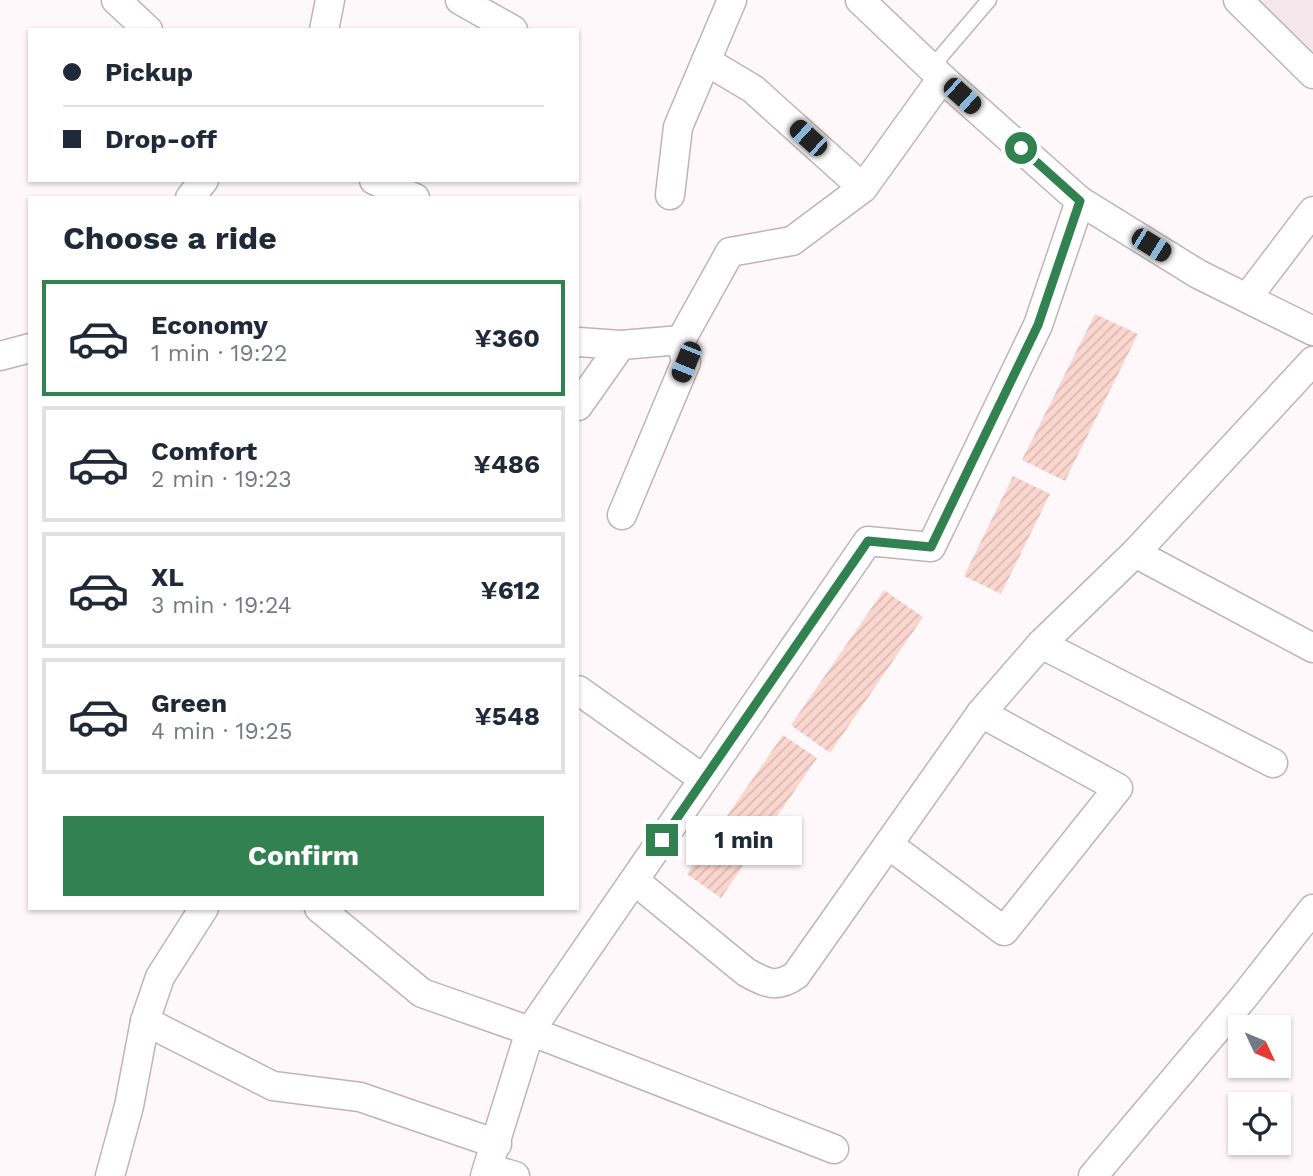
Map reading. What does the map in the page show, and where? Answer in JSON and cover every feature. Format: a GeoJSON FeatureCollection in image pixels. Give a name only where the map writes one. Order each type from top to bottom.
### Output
{"type":"FeatureCollection","features":[{"type":"Feature","properties":{"kind":"street"},"geometry":{"type":"LineString","coordinates":[[116,0],[146,28]]}},
{"type":"Feature","properties":{"kind":"street"},"geometry":{"type":"LineString","coordinates":[[324,28],[330,0]]}},
{"type":"Feature","properties":{"kind":"street"},"geometry":{"type":"LineString","coordinates":[[460,0],[509,28]]}},
{"type":"Feature","properties":{"kind":"street"},"geometry":{"type":"LineString","coordinates":[[670,195],[678,127],[732,0]]}},
{"type":"Feature","properties":{"kind":"street"},"geometry":{"type":"LineString","coordinates":[[860,0],[936,73],[1080,201],[1198,274],[1313,331]]}},
{"type":"Feature","properties":{"kind":"street"},"geometry":{"type":"LineString","coordinates":[[1237,0],[1313,74]]}},
{"type":"Feature","properties":{"kind":"street"},"geometry":{"type":"LineString","coordinates":[[706,61],[753,89],[863,188]]}},
{"type":"Feature","properties":{"kind":"street"},"geometry":{"type":"LineString","coordinates":[[622,514],[686,362],[681,340],[730,252],[792,241],[863,188],[936,73]]}},
{"type":"Feature","properties":{"kind":"street"},"geometry":{"type":"LineString","coordinates":[[192,196],[202,182]]}},
{"type":"Feature","properties":{"kind":"street"},"geometry":{"type":"LineString","coordinates":[[379,182],[410,196]]}},
{"type":"Feature","properties":{"kind":"street"},"geometry":{"type":"LineString","coordinates":[[145,1021],[274,1086],[360,1097],[496,1166],[530,1031],[868,541],[931,547],[1038,325],[1080,201]]}},
{"type":"Feature","properties":{"kind":"street"},"geometry":{"type":"LineString","coordinates":[[1247,298],[1313,211]]}},
{"type":"Feature","properties":{"kind":"street"},"geometry":{"type":"LineString","coordinates":[[579,342],[621,345],[681,340]]}},
{"type":"Feature","properties":{"kind":"street"},"geometry":{"type":"LineString","coordinates":[[579,405],[621,345]]}},
{"type":"Feature","properties":{"kind":"street"},"geometry":{"type":"LineString","coordinates":[[0,356],[28,349]]}},
{"type":"Feature","properties":{"kind":"street"},"geometry":{"type":"LineString","coordinates":[[635,881],[746,972],[765,984],[777,985],[796,975],[981,713],[1041,644],[1135,553],[1313,362]]}},
{"type":"Feature","properties":{"kind":"street"},"geometry":{"type":"LineString","coordinates":[[1135,553],[1313,649]]}},
{"type":"Feature","properties":{"kind":"street"},"geometry":{"type":"LineString","coordinates":[[1041,644],[1273,763]]}},
{"type":"Feature","properties":{"kind":"street"},"geometry":{"type":"LineString","coordinates":[[579,691],[702,778]]}},
{"type":"Feature","properties":{"kind":"street"},"geometry":{"type":"LineString","coordinates":[[889,845],[1004,931],[1118,788],[981,713]]}},
{"type":"Feature","properties":{"kind":"street"},"geometry":{"type":"LineString","coordinates":[[1093,1176],[1243,998],[1313,909]]}},
{"type":"Feature","properties":{"kind":"street"},"geometry":{"type":"LineString","coordinates":[[110,1176],[129,1106],[145,1021],[160,977],[203,910]]}},
{"type":"Feature","properties":{"kind":"street"},"geometry":{"type":"LineString","coordinates":[[321,910],[422,993],[530,1031],[834,1149]]}},
{"type":"Feature","properties":{"kind":"lane"},"geometry":{"type":"LineString","coordinates":[[936,73],[989,0]]}},
{"type":"Feature","properties":{"kind":"shaded area"},"geometry":{"type":"Polygon","coordinates":[[[1252,0],[1313,0],[1313,61],[1252,0]]]}},
{"type":"Feature","properties":{"kind":"building"},"geometry":{"type":"Polygon","coordinates":[[[1095,314],[1138,334],[1065,481],[1022,460],[1095,314]]]}},
{"type":"Feature","properties":{"kind":"building"},"geometry":{"type":"Polygon","coordinates":[[[1013,476],[1050,494],[1001,594],[964,576],[1013,476]]]}},
{"type":"Feature","properties":{"kind":"building"},"geometry":{"type":"Polygon","coordinates":[[[884,590],[923,617],[830,753],[791,725],[884,590]]]}},
{"type":"Feature","properties":{"kind":"building"},"geometry":{"type":"Polygon","coordinates":[[[783,735],[817,758],[721,898],[687,874],[783,735]]]}},
{"type":"Feature","properties":{"kind":"route"},"geometry":{"type":"LineString","coordinates":[[662,840],[702,778],[868,541],[931,547],[1038,325],[1080,201],[1021,148]]}}]}
